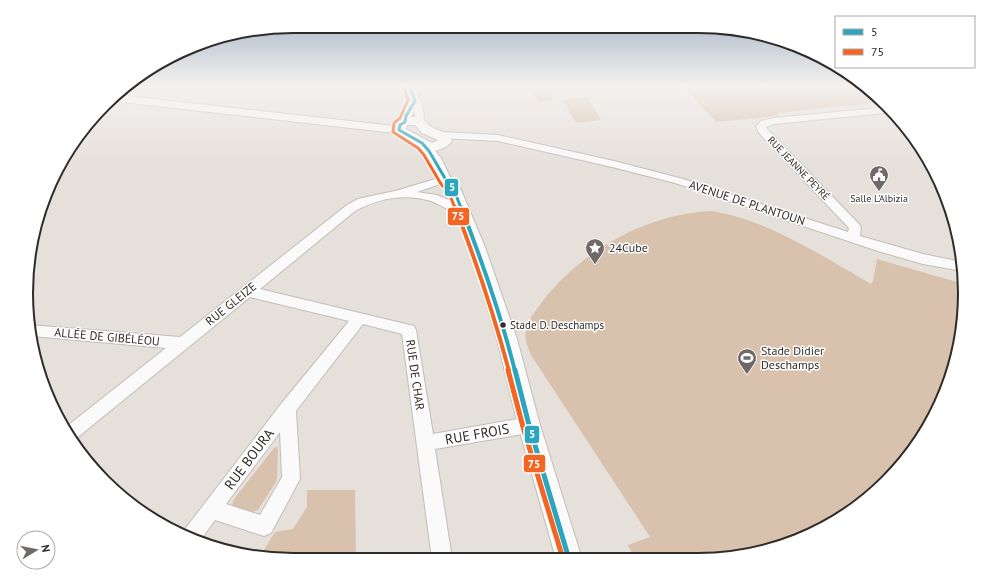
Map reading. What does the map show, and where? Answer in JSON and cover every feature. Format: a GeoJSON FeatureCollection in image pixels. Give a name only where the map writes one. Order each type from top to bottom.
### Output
{"type":"FeatureCollection","features":[{"type":"Feature","properties":{"kind":"main road"},"geometry":{"type":"LineString","coordinates":[[253,113],[350,124],[402,125],[419,122],[441,141],[443,162],[454,184],[449,185]]}},
{"type":"Feature","properties":{"kind":"main road"},"geometry":{"type":"LineString","coordinates":[[402,125],[434,158],[462,210],[478,247],[506,340],[529,425],[568,553]]}},
{"type":"Feature","properties":{"kind":"main road"},"geometry":{"type":"LineString","coordinates":[[424,146],[433,147],[441,141]]}},
{"type":"Feature","properties":{"kind":"street"},"geometry":{"type":"LineString","coordinates":[[402,125],[408,113]]}},
{"type":"Feature","properties":{"kind":"street"},"geometry":{"type":"LineString","coordinates":[[419,113],[419,122]]}},
{"type":"Feature","properties":{"kind":"street","name":"RUE JEANNE PEYRÉ"},"geometry":{"type":"LineString","coordinates":[[853,239],[855,227],[851,222],[763,131],[761,126],[765,123],[774,121],[856,113]]}},
{"type":"Feature","properties":{"kind":"street","name":"AVENUE DE PLANTOUN"},"geometry":{"type":"LineString","coordinates":[[441,141],[471,140],[529,146],[614,164],[679,180],[853,239],[923,259],[956,266]]}},
{"type":"Feature","properties":{"kind":"street"},"geometry":{"type":"LineString","coordinates":[[433,198],[449,185]]}},
{"type":"Feature","properties":{"kind":"street","name":"RUE GLEIZE"},"geometry":{"type":"LineString","coordinates":[[73,431],[351,208],[362,202],[449,185]]}},
{"type":"Feature","properties":{"kind":"street","name":"RUE GLEIZE"},"geometry":{"type":"LineString","coordinates":[[402,193],[433,198],[462,210]]}},
{"type":"Feature","properties":{"kind":"street","name":"RUE DE CHAR"},"geometry":{"type":"LineString","coordinates":[[248,291],[409,330],[441,553]]}},
{"type":"Feature","properties":{"kind":"street","name":"RUE BOURA"},"geometry":{"type":"LineString","coordinates":[[193,533],[286,408],[360,318]]}},
{"type":"Feature","properties":{"kind":"street","name":"ALLÉE DE GIBÉLÉOU"},"geometry":{"type":"LineString","coordinates":[[36,330],[183,343]]}},
{"type":"Feature","properties":{"kind":"street","name":"RUE BOURA"},"geometry":{"type":"LineString","coordinates":[[211,509],[264,526],[292,479],[286,408]]}},
{"type":"Feature","properties":{"kind":"street","name":"RUE FROIS"},"geometry":{"type":"LineString","coordinates":[[425,443],[529,425]]}},
{"type":"Feature","properties":{"kind":"shaded area"},"geometry":{"type":"Polygon","coordinates":[[[571,113],[597,113],[601,120],[576,123],[571,113]]]}},
{"type":"Feature","properties":{"kind":"shaded area"},"geometry":{"type":"Polygon","coordinates":[[[708,113],[777,113],[779,116],[716,122],[708,113]]]}},
{"type":"Feature","properties":{"kind":"shaded area","name":"Stade Didier Deschamps"},"geometry":{"type":"Polygon","coordinates":[[[711,211],[753,222],[794,240],[871,284],[873,281],[877,259],[957,282],[956,327],[944,377],[923,423],[904,451],[882,477],[842,509],[813,526],[797,533],[782,539],[749,548],[732,551],[698,553],[632,553],[628,545],[650,537],[531,355],[526,340],[527,327],[530,319],[542,302],[558,284],[595,252],[617,238],[639,228],[663,219],[711,211]]]}},
{"type":"Feature","properties":{"kind":"shaded area"},"geometry":{"type":"Polygon","coordinates":[[[277,447],[276,482],[258,510],[250,513],[234,507],[232,505],[234,499],[274,448],[277,447]]]}},
{"type":"Feature","properties":{"kind":"shaded area"},"geometry":{"type":"Polygon","coordinates":[[[307,490],[355,490],[356,553],[293,553],[266,551],[264,550],[275,532],[293,529],[307,507],[307,490]]]}},
{"type":"Feature","properties":{"kind":"transit line","name":"75"},"geometry":{"type":"LineString","coordinates":[[401,113],[400,118],[394,123],[393,132],[418,148],[424,155],[441,184],[449,193],[471,249],[501,341],[523,427],[561,553]]}},
{"type":"Feature","properties":{"kind":"transit line","name":"5"},"geometry":{"type":"LineString","coordinates":[[408,113],[405,122],[400,125],[399,130],[422,143],[429,151],[446,180],[454,190],[477,247],[507,339],[529,425],[567,553]]}},
{"type":"Feature","properties":{"kind":"place","name":"Salle L'Albizia"},"geometry":{"type":"Point","coordinates":[879,192]}},
{"type":"Feature","properties":{"kind":"place","name":"24Cube"},"geometry":{"type":"Point","coordinates":[595,265]}},
{"type":"Feature","properties":{"kind":"place","name":"Stade D. Deschamps"},"geometry":{"type":"Point","coordinates":[503,325]}},
{"type":"Feature","properties":{"kind":"place","name":"Stade Didier Deschamps"},"geometry":{"type":"Point","coordinates":[747,375]}}]}
